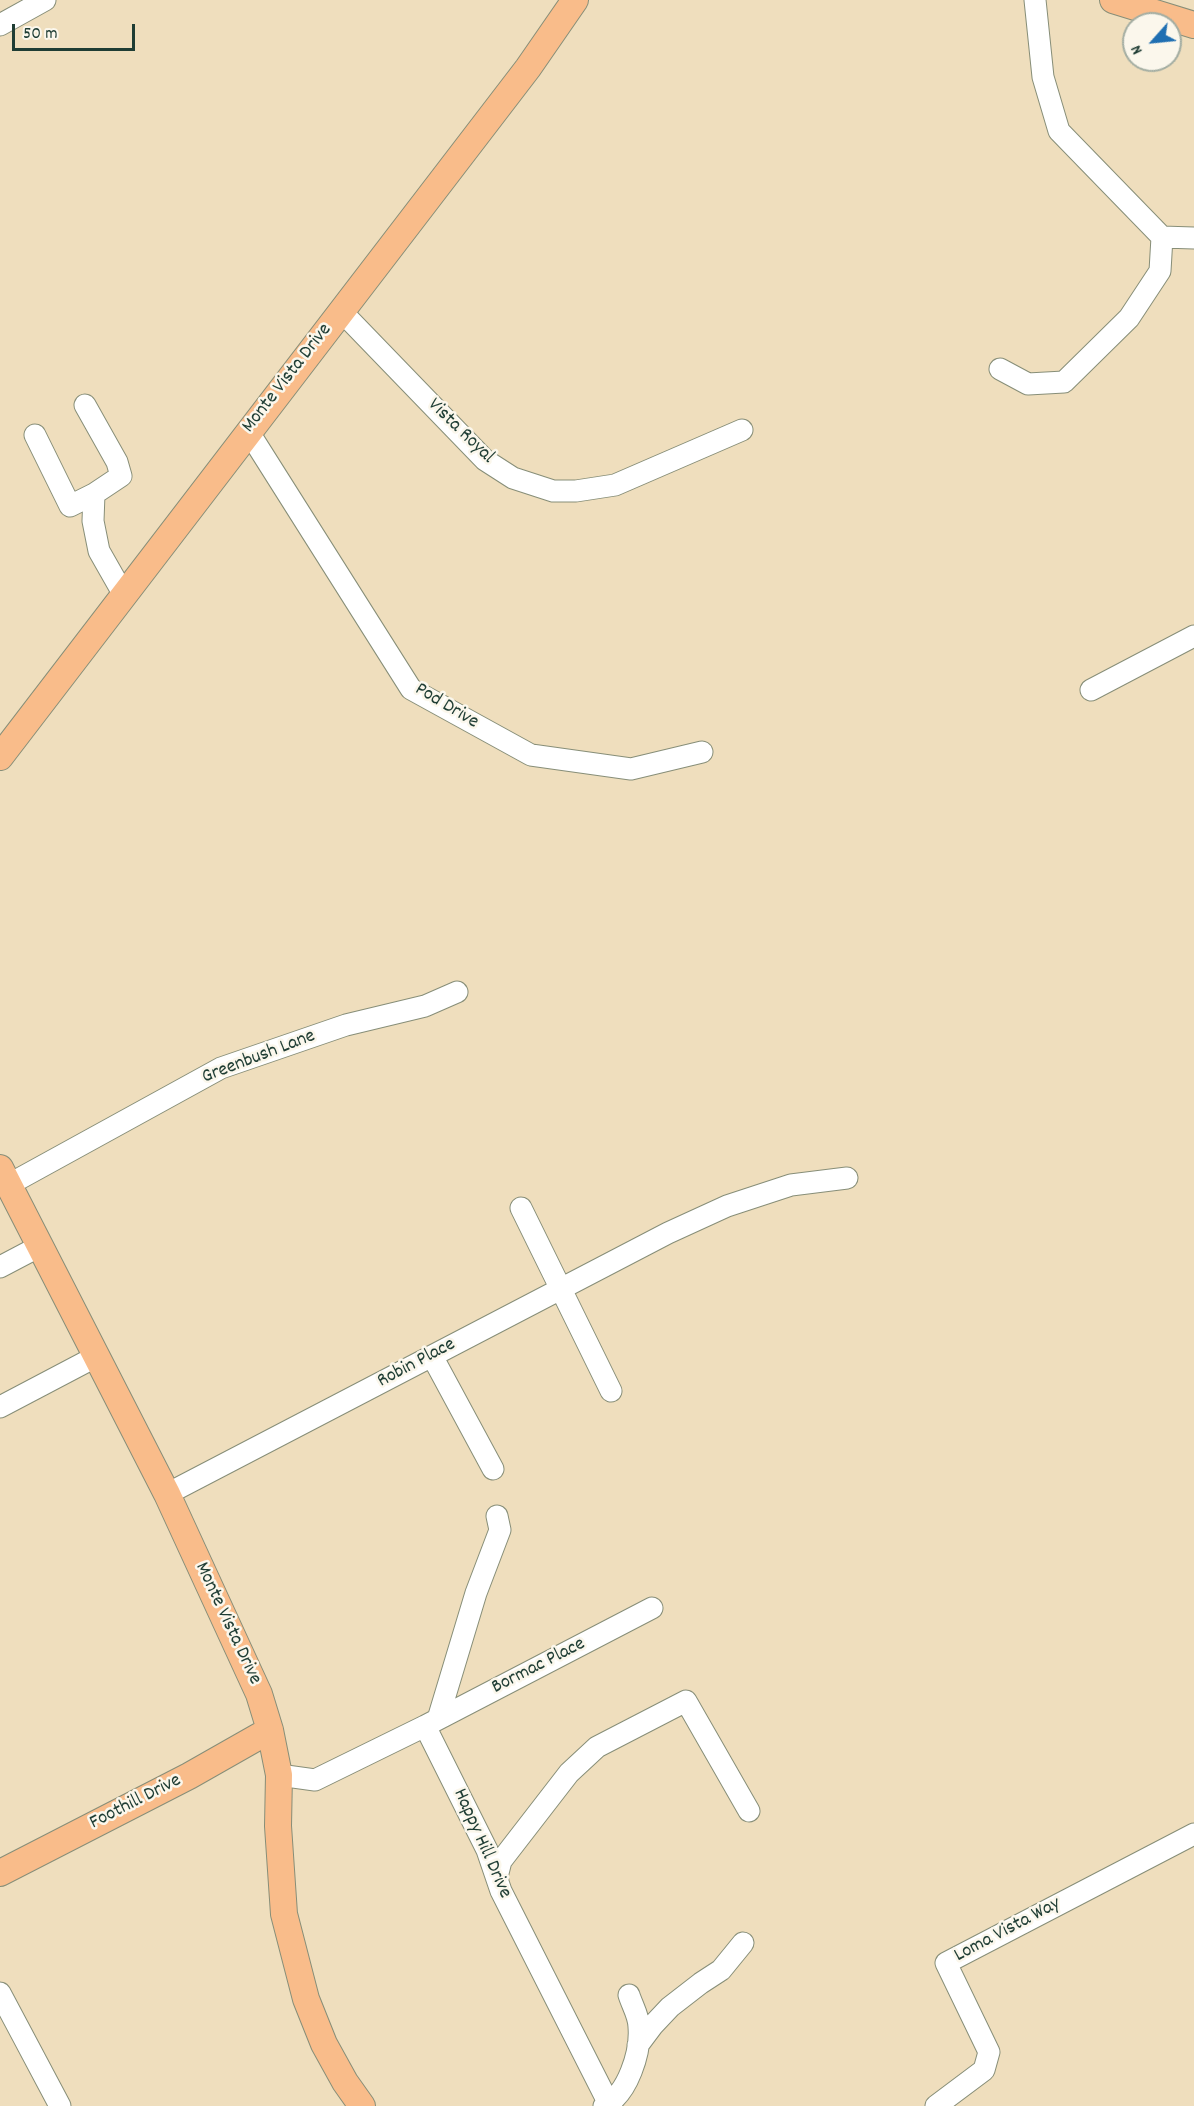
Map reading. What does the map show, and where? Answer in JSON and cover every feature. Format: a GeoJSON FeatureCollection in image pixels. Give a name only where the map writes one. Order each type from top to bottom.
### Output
{"type":"FeatureCollection","features":[{"type":"Feature","properties":{"kind":"main road","name":"Monte Vista Drive"},"geometry":{"type":"LineString","coordinates":[[0,757],[528,68],[575,0]]}},
{"type":"Feature","properties":{"kind":"main road"},"geometry":{"type":"LineString","coordinates":[[1113,0],[1194,25]]}},
{"type":"Feature","properties":{"kind":"main road","name":"Monte Vista Drive"},"geometry":{"type":"LineString","coordinates":[[4,1177],[167,1494],[259,1694],[270,1730],[279,1775],[278,1826],[284,1914],[306,1999],[324,2044],[345,2082],[362,2106]]}},
{"type":"Feature","properties":{"kind":"main road","name":"Foothill Drive"},"geometry":{"type":"LineString","coordinates":[[0,1873],[189,1776],[270,1730]]}},
{"type":"Feature","properties":{"kind":"street"},"geometry":{"type":"LineString","coordinates":[[0,25],[45,0]]}},
{"type":"Feature","properties":{"kind":"street"},"geometry":{"type":"LineString","coordinates":[[1035,0],[1043,77],[1059,131],[1162,237],[1194,238]]}},
{"type":"Feature","properties":{"kind":"street"},"geometry":{"type":"LineString","coordinates":[[1000,369],[1028,384],[1064,382],[1129,318],[1160,271],[1162,237]]}},
{"type":"Feature","properties":{"kind":"street","name":"Vista Royal"},"geometry":{"type":"LineString","coordinates":[[341,311],[485,460],[513,478],[553,491],[576,491],[615,485],[742,430]]}},
{"type":"Feature","properties":{"kind":"street"},"geometry":{"type":"LineString","coordinates":[[35,435],[70,506],[94,494],[121,476],[117,462],[85,405]]}},
{"type":"Feature","properties":{"kind":"street","name":"Pod Drive"},"geometry":{"type":"LineString","coordinates":[[248,431],[411,689],[531,755],[631,769],[702,752]]}},
{"type":"Feature","properties":{"kind":"street"},"geometry":{"type":"LineString","coordinates":[[94,494],[93,521],[99,550],[124,595]]}},
{"type":"Feature","properties":{"kind":"street"},"geometry":{"type":"LineString","coordinates":[[1091,690],[1194,636]]}},
{"type":"Feature","properties":{"kind":"street","name":"Greenbush Lane"},"geometry":{"type":"LineString","coordinates":[[4,1177],[221,1068],[346,1025],[425,1006],[457,992]]}},
{"type":"Feature","properties":{"kind":"street","name":"Robin Place"},"geometry":{"type":"LineString","coordinates":[[167,1494],[668,1233],[727,1206],[791,1185],[847,1178]]}},
{"type":"Feature","properties":{"kind":"street"},"geometry":{"type":"LineString","coordinates":[[521,1208],[611,1391]]}},
{"type":"Feature","properties":{"kind":"street"},"geometry":{"type":"LineString","coordinates":[[0,1267],[40,1246]]}},
{"type":"Feature","properties":{"kind":"street"},"geometry":{"type":"LineString","coordinates":[[0,1407],[97,1356]]}},
{"type":"Feature","properties":{"kind":"street"},"geometry":{"type":"LineString","coordinates":[[432,1356],[492,1469]]}},
{"type":"Feature","properties":{"kind":"street"},"geometry":{"type":"LineString","coordinates":[[279,1775],[315,1780],[431,1723],[500,1530],[496,1516]]}},
{"type":"Feature","properties":{"kind":"street","name":"Bormac Place"},"geometry":{"type":"LineString","coordinates":[[431,1723],[652,1608]]}},
{"type":"Feature","properties":{"kind":"street"},"geometry":{"type":"LineString","coordinates":[[501,1891],[497,1876],[501,1861],[569,1773],[597,1747],[686,1701],[749,1811]]}},
{"type":"Feature","properties":{"kind":"street","name":"Happy Hill Drive"},"geometry":{"type":"LineString","coordinates":[[431,1723],[487,1850],[501,1891],[607,2105]]}},
{"type":"Feature","properties":{"kind":"street","name":"Loma Vista Way"},"geometry":{"type":"LineString","coordinates":[[936,2106],[984,2070],[989,2052],[946,1964],[1194,1834]]}},
{"type":"Feature","properties":{"kind":"street"},"geometry":{"type":"LineString","coordinates":[[638,2045],[670,2007],[721,1970],[743,1943]]}},
{"type":"Feature","properties":{"kind":"street"},"geometry":{"type":"LineString","coordinates":[[0,1993],[60,2106]]}},
{"type":"Feature","properties":{"kind":"street"},"geometry":{"type":"LineString","coordinates":[[607,2105],[628,2080],[638,2056],[639,2025],[629,1995]]}}]}
